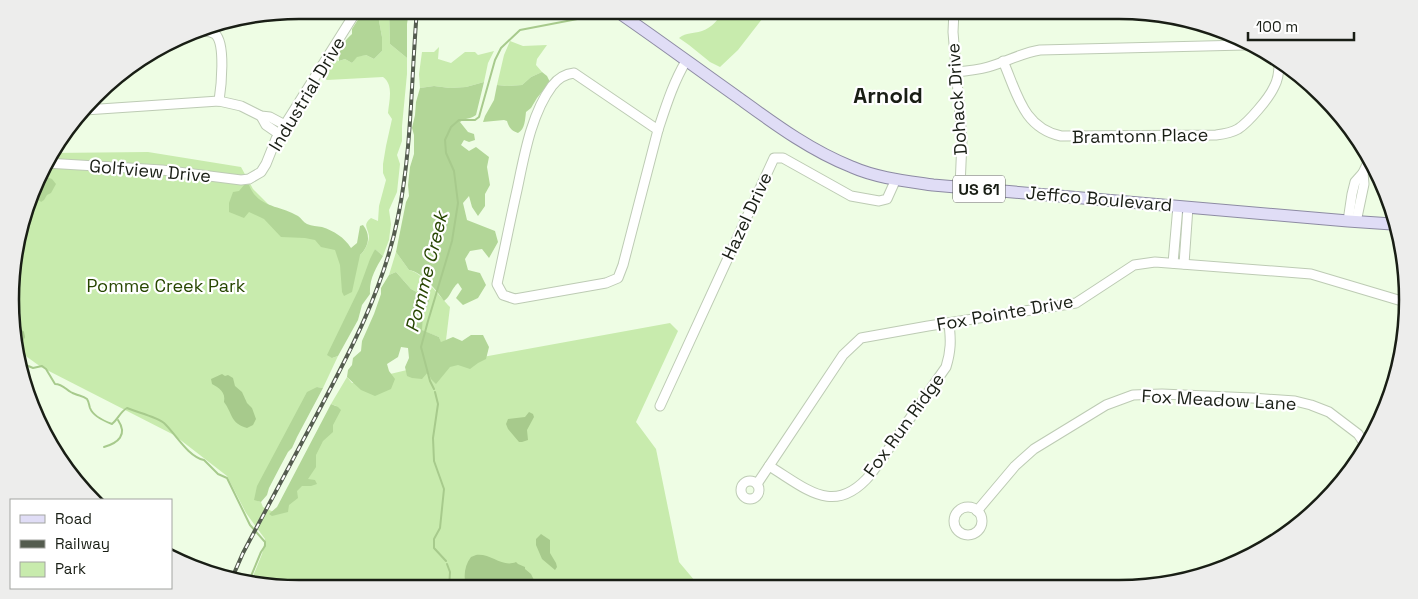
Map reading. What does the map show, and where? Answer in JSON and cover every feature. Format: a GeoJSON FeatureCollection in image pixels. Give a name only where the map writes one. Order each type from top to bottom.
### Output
{"type":"FeatureCollection","features":[{"type":"Feature","properties":{"kind":"main road","name":"Jeffco Boulevard"},"geometry":{"type":"LineString","coordinates":[[628,19],[766,118],[810,147],[854,168],[896,179],[933,185],[1389,224]]}},
{"type":"Feature","properties":{"kind":"street","name":"Industrial Drive"},"geometry":{"type":"LineString","coordinates":[[254,176],[261,172],[266,164],[273,145],[351,19]]}},
{"type":"Feature","properties":{"kind":"street","name":"Dohack Drive"},"geometry":{"type":"LineString","coordinates":[[954,19],[962,140],[960,187]]}},
{"type":"Feature","properties":{"kind":"street"},"geometry":{"type":"LineString","coordinates":[[213,33],[219,39],[220,48],[221,80],[219,101]]}},
{"type":"Feature","properties":{"kind":"street"},"geometry":{"type":"LineString","coordinates":[[957,72],[977,70],[1027,52],[1040,50],[1235,44]]}},
{"type":"Feature","properties":{"kind":"street"},"geometry":{"type":"LineString","coordinates":[[658,130],[574,73],[564,74],[552,85],[543,100],[531,128],[523,159],[497,284],[503,295],[515,299],[606,283],[618,278],[668,98],[686,61]]}},
{"type":"Feature","properties":{"kind":"street","name":"Bramtonn Place"},"geometry":{"type":"LineString","coordinates":[[1004,61],[1027,115],[1038,127],[1061,136],[1216,135],[1230,133],[1246,123],[1271,93],[1277,80],[1278,69]]}},
{"type":"Feature","properties":{"kind":"street"},"geometry":{"type":"LineString","coordinates":[[93,109],[219,101],[241,106],[261,116],[271,123],[280,134]]}},
{"type":"Feature","properties":{"kind":"street"},"geometry":{"type":"LineString","coordinates":[[271,123],[285,125]]}},
{"type":"Feature","properties":{"kind":"street","name":"Hazel Drive"},"geometry":{"type":"LineString","coordinates":[[660,406],[774,158],[783,158],[851,196],[879,201],[887,199],[896,179]]}},
{"type":"Feature","properties":{"kind":"street","name":"Golfview Drive"},"geometry":{"type":"LineString","coordinates":[[53,164],[162,170],[241,180],[254,176]]}},
{"type":"Feature","properties":{"kind":"street"},"geometry":{"type":"LineString","coordinates":[[1352,221],[1364,184],[1363,173],[1366,167]]}},
{"type":"Feature","properties":{"kind":"street"},"geometry":{"type":"LineString","coordinates":[[1173,263],[1183,206]]}},
{"type":"Feature","properties":{"kind":"street"},"geometry":{"type":"LineString","coordinates":[[1183,206],[1184,264]]}},
{"type":"Feature","properties":{"kind":"street","name":"Fox Pointe Drive"},"geometry":{"type":"LineString","coordinates":[[757,484],[842,355],[861,338],[1076,303],[1134,264],[1154,262],[1311,274],[1399,300]]}},
{"type":"Feature","properties":{"kind":"street","name":"Fox Run Ridge"},"geometry":{"type":"LineString","coordinates":[[769,466],[808,491],[819,495],[840,495],[854,490],[870,474],[946,367],[951,353],[949,324]]}},
{"type":"Feature","properties":{"kind":"street","name":"Fox Meadow Lane"},"geometry":{"type":"LineString","coordinates":[[977,511],[1015,466],[1034,449],[1106,405],[1136,395],[1162,394],[1295,401],[1329,412],[1358,434],[1362,440]]}},
{"type":"Feature","properties":{"kind":"green space","name":"Pomme Creek Park"},"geometry":{"type":"Polygon","coordinates":[[[379,19],[389,19],[390,44],[407,58],[402,141],[397,155],[400,164],[397,192],[389,210],[391,224],[389,240],[383,256],[375,249],[368,278],[332,358],[338,356],[323,388],[317,387],[258,501],[261,502],[263,507],[278,514],[336,406],[331,404],[347,377],[352,383],[424,366],[670,323],[678,331],[636,422],[656,449],[679,562],[694,580],[281,580],[253,576],[262,554],[265,539],[246,513],[227,476],[174,435],[41,367],[24,355],[19,318],[19,281],[24,245],[40,192],[60,153],[148,152],[241,167],[253,189],[279,215],[360,255],[368,241],[367,223],[371,218],[378,221],[379,206],[386,180],[383,173],[383,164],[392,119],[388,113],[389,84],[383,77],[327,80],[322,76],[333,59],[339,61],[345,59],[352,63],[357,56],[366,55],[374,59],[382,51],[379,19]]]}},
{"type":"Feature","properties":{"kind":"green space"},"geometry":{"type":"Polygon","coordinates":[[[718,19],[762,19],[738,50],[720,67],[710,62],[679,38],[709,28],[718,19]]]}},
{"type":"Feature","properties":{"kind":"green space"},"geometry":{"type":"Polygon","coordinates":[[[510,41],[523,46],[547,45],[537,59],[536,65],[542,72],[531,77],[522,85],[497,85],[504,55],[510,41]]]}},
{"type":"Feature","properties":{"kind":"green space"},"geometry":{"type":"Polygon","coordinates":[[[439,47],[438,59],[451,63],[465,52],[475,52],[478,55],[494,51],[488,63],[484,82],[466,87],[434,86],[420,88],[419,74],[422,52],[434,52],[439,47]]]}},
{"type":"Feature","properties":{"kind":"green space"},"geometry":{"type":"Polygon","coordinates":[[[396,252],[409,270],[425,280],[450,307],[446,340],[441,343],[439,337],[421,330],[423,315],[430,299],[411,289],[396,272],[389,275],[396,252]]]}},
{"type":"Feature","properties":{"kind":"shaded area"},"geometry":{"type":"Polygon","coordinates":[[[358,19],[379,19],[382,51],[374,59],[366,55],[357,57],[352,63],[345,59],[339,61],[339,53],[352,34],[352,29],[358,19]]]}},
{"type":"Feature","properties":{"kind":"shaded area"},"geometry":{"type":"Polygon","coordinates":[[[389,19],[408,19],[407,58],[390,44],[389,19]]]}},
{"type":"Feature","properties":{"kind":"shaded area"},"geometry":{"type":"Polygon","coordinates":[[[542,72],[550,82],[526,112],[524,124],[518,133],[512,130],[507,121],[504,120],[483,122],[494,100],[497,85],[522,85],[531,77],[542,72]]]}},
{"type":"Feature","properties":{"kind":"shaded area"},"geometry":{"type":"Polygon","coordinates":[[[484,82],[476,115],[460,122],[468,132],[474,134],[475,140],[469,142],[464,140],[461,145],[469,151],[476,147],[489,157],[487,167],[490,185],[485,194],[485,206],[478,216],[472,207],[469,196],[463,203],[467,220],[495,231],[498,242],[489,258],[482,249],[470,251],[465,259],[468,270],[480,273],[486,285],[478,298],[463,305],[456,298],[462,289],[458,283],[444,301],[424,278],[409,270],[396,252],[406,202],[409,196],[410,167],[414,154],[412,128],[420,88],[434,86],[466,87],[484,82]]]}},
{"type":"Feature","properties":{"kind":"shaded area"},"geometry":{"type":"Polygon","coordinates":[[[47,177],[52,179],[56,184],[51,193],[41,202],[38,199],[47,177]]]}},
{"type":"Feature","properties":{"kind":"shaded area"},"geometry":{"type":"Polygon","coordinates":[[[244,185],[249,185],[258,198],[264,202],[291,212],[307,224],[322,227],[335,233],[351,248],[357,243],[360,226],[363,225],[366,229],[368,240],[360,255],[352,292],[344,296],[342,292],[340,265],[335,250],[321,247],[315,240],[281,237],[264,219],[249,212],[244,218],[229,212],[229,203],[233,192],[239,191],[244,185]]]}},
{"type":"Feature","properties":{"kind":"shaded area"},"geometry":{"type":"Polygon","coordinates":[[[375,249],[383,256],[372,279],[370,294],[362,305],[358,320],[338,356],[332,358],[327,355],[359,289],[375,249]]]}},
{"type":"Feature","properties":{"kind":"shaded area"},"geometry":{"type":"Polygon","coordinates":[[[396,272],[411,289],[430,299],[423,315],[422,330],[439,337],[441,342],[453,337],[462,341],[471,335],[483,335],[489,347],[486,359],[470,369],[458,365],[450,367],[436,384],[428,372],[422,379],[407,376],[405,367],[409,358],[408,348],[401,347],[398,357],[387,364],[389,371],[395,379],[391,389],[375,396],[361,390],[347,377],[348,370],[352,365],[353,358],[361,351],[362,341],[374,314],[381,294],[381,288],[389,275],[396,272]]]}},
{"type":"Feature","properties":{"kind":"shaded area"},"geometry":{"type":"Polygon","coordinates":[[[222,374],[233,378],[235,386],[242,392],[247,403],[252,408],[256,419],[253,425],[247,428],[235,421],[224,402],[223,393],[212,384],[211,379],[222,374]]]}},
{"type":"Feature","properties":{"kind":"shaded area"},"geometry":{"type":"Polygon","coordinates":[[[317,387],[323,388],[292,448],[281,465],[267,495],[261,502],[254,500],[257,486],[307,392],[317,387]]]}},
{"type":"Feature","properties":{"kind":"shaded area"},"geometry":{"type":"Polygon","coordinates":[[[331,404],[341,410],[333,425],[333,432],[323,441],[316,455],[316,467],[308,479],[315,480],[317,484],[302,486],[297,491],[298,498],[289,505],[288,512],[272,516],[269,514],[277,507],[331,404]]]}},
{"type":"Feature","properties":{"kind":"shaded area"},"geometry":{"type":"Polygon","coordinates":[[[529,412],[534,417],[527,430],[528,440],[519,442],[506,424],[508,419],[525,417],[529,412]]]}},
{"type":"Feature","properties":{"kind":"shaded area"},"geometry":{"type":"Polygon","coordinates":[[[541,534],[550,540],[550,553],[557,567],[555,570],[542,559],[536,545],[536,539],[541,534]]]}},
{"type":"Feature","properties":{"kind":"shaded area"},"geometry":{"type":"Polygon","coordinates":[[[481,555],[506,563],[516,562],[525,567],[534,580],[465,580],[466,568],[471,557],[481,555]]]}},
{"type":"Feature","properties":{"kind":"waterway","name":"Pomme Creek"},"geometry":{"type":"LineString","coordinates":[[434,389],[421,347],[452,241],[458,203],[454,171],[446,153],[445,140],[451,127],[459,120],[475,120],[479,117],[495,60],[501,48],[520,30],[577,19]]}},
{"type":"Feature","properties":{"kind":"waterway"},"geometry":{"type":"LineString","coordinates":[[20,330],[24,337],[22,341]]}},
{"type":"Feature","properties":{"kind":"waterway"},"geometry":{"type":"LineString","coordinates":[[26,365],[33,368],[42,366],[55,384],[61,385],[72,393],[87,399],[90,408],[102,420],[112,424],[127,408],[161,421],[193,454],[204,460],[218,474],[227,478],[250,525],[265,542],[265,546],[251,576]]}},
{"type":"Feature","properties":{"kind":"waterway","name":"Pomme Creek"},"geometry":{"type":"LineString","coordinates":[[435,392],[438,404],[433,438],[434,461],[444,489],[440,528],[434,539],[434,548],[446,561]]}},
{"type":"Feature","properties":{"kind":"waterway"},"geometry":{"type":"LineString","coordinates":[[104,447],[120,438],[122,430],[118,420]]}},
{"type":"Feature","properties":{"kind":"waterway","name":"Pomme Creek"},"geometry":{"type":"LineString","coordinates":[[447,564],[450,572],[450,580]]}},
{"type":"Feature","properties":{"kind":"railway"},"geometry":{"type":"LineString","coordinates":[[234,573],[353,344],[384,269],[392,243],[403,191],[411,114],[416,19]]}},
{"type":"Feature","properties":{"kind":"district","name":"Arnold"},"geometry":{"type":"Point","coordinates":[888,95]}}]}
